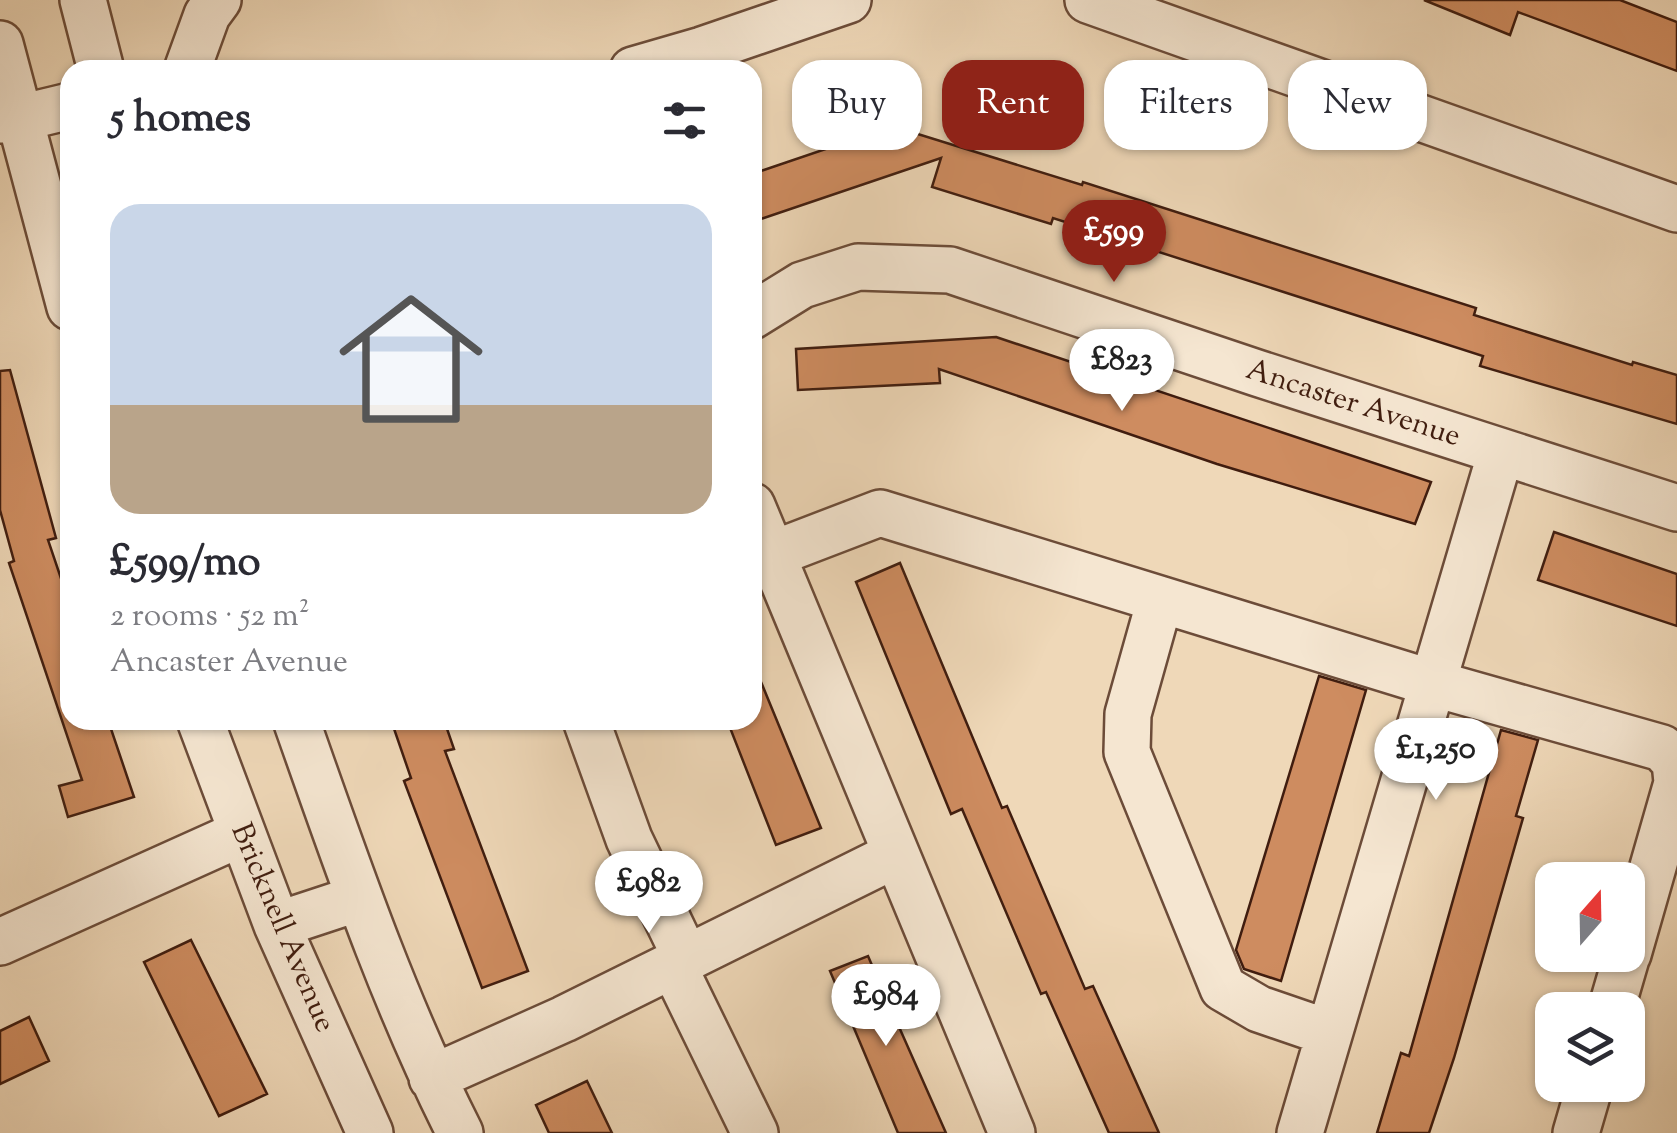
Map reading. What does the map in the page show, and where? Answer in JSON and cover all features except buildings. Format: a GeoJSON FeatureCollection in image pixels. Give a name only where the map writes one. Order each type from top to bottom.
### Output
{"type":"FeatureCollection","features":[{"type":"Feature","properties":{"kind":"street"},"geometry":{"type":"LineString","coordinates":[[83,0],[98,60]]}},
{"type":"Feature","properties":{"kind":"street"},"geometry":{"type":"LineString","coordinates":[[191,60],[207,15],[218,0]]}},
{"type":"Feature","properties":{"kind":"street"},"geometry":{"type":"LineString","coordinates":[[668,60],[848,0]]}},
{"type":"Feature","properties":{"kind":"street"},"geometry":{"type":"LineString","coordinates":[[1088,0],[1677,210]]}},
{"type":"Feature","properties":{"kind":"street"},"geometry":{"type":"LineString","coordinates":[[0,44],[10,119],[60,275]]}},
{"type":"Feature","properties":{"kind":"street"},"geometry":{"type":"LineString","coordinates":[[10,119],[60,108]]}},
{"type":"Feature","properties":{"kind":"street","name":"Ancaster Avenue"},"geometry":{"type":"LineString","coordinates":[[762,310],[802,285],[858,266],[950,270],[1677,508]]}},
{"type":"Feature","properties":{"kind":"street","name":"Ancaster Avenue"},"geometry":{"type":"LineString","coordinates":[[1300,1133],[1501,452]]}},
{"type":"Feature","properties":{"kind":"street"},"geometry":{"type":"LineString","coordinates":[[773,554],[880,512],[1432,683],[1662,748],[1675,762],[1677,782],[1645,893]]}},
{"type":"Feature","properties":{"kind":"street"},"geometry":{"type":"LineString","coordinates":[[762,529],[1012,1133]]}},
{"type":"Feature","properties":{"kind":"street"},"geometry":{"type":"LineString","coordinates":[[1160,600],[1128,714],[1127,752],[1223,988],[1258,1009],[1329,1034]]}},
{"type":"Feature","properties":{"kind":"street","name":"Bricknell Avenue"},"geometry":{"type":"LineString","coordinates":[[208,730],[277,925],[370,1133]]}},
{"type":"Feature","properties":{"kind":"street"},"geometry":{"type":"LineString","coordinates":[[300,730],[359,898],[432,1078],[460,1133]]}},
{"type":"Feature","properties":{"kind":"street"},"geometry":{"type":"LineString","coordinates":[[590,730],[679,962],[755,1133]]}},
{"type":"Feature","properties":{"kind":"street"},"geometry":{"type":"LineString","coordinates":[[0,942],[242,833]]}},
{"type":"Feature","properties":{"kind":"street"},"geometry":{"type":"LineString","coordinates":[[432,1078],[894,855]]}},
{"type":"Feature","properties":{"kind":"street"},"geometry":{"type":"LineString","coordinates":[[277,925],[359,898]]}},
{"type":"Feature","properties":{"kind":"street"},"geometry":{"type":"LineString","coordinates":[[1576,1133],[1585,1102]]}}]}
